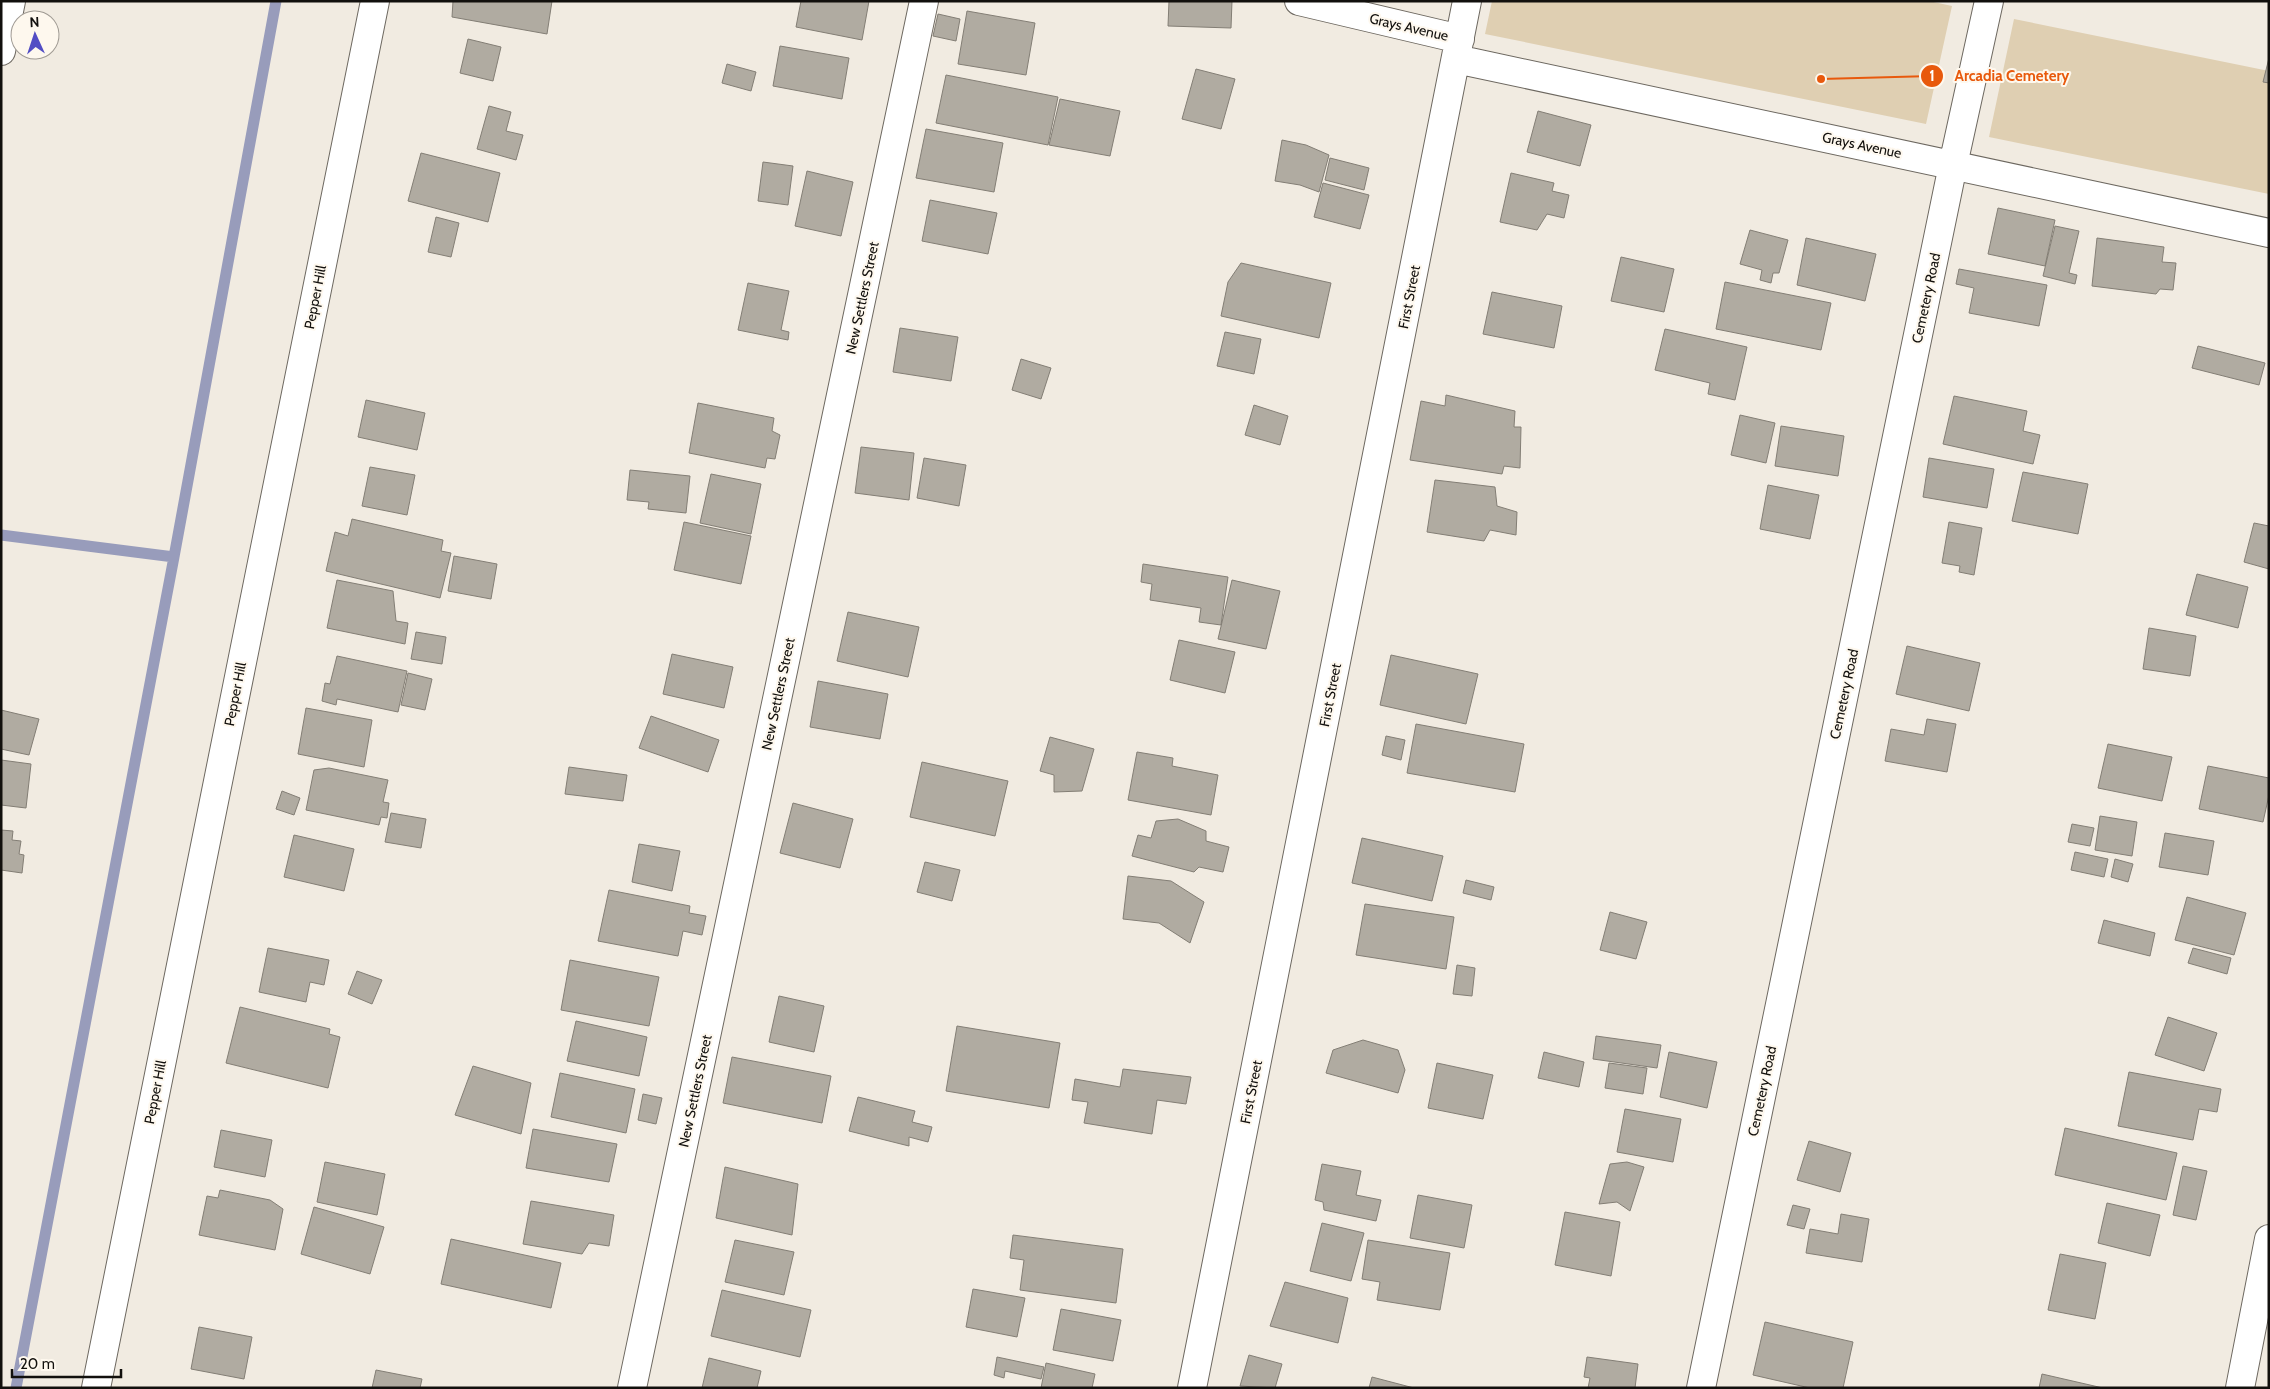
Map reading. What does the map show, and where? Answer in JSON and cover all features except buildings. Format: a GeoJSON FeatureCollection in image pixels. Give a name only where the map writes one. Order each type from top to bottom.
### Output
{"type":"FeatureCollection","features":[{"type":"Feature","properties":{"kind":"street"},"geometry":{"type":"LineString","coordinates":[[1,51],[11,1]]}},
{"type":"Feature","properties":{"kind":"street","name":"Pepper Hill"},"geometry":{"type":"LineString","coordinates":[[96,1388],[375,1]]}},
{"type":"Feature","properties":{"kind":"street","name":"New Settlers Street"},"geometry":{"type":"LineString","coordinates":[[632,1388],[924,1]]}},
{"type":"Feature","properties":{"kind":"street","name":"Grays Avenue"},"geometry":{"type":"LineString","coordinates":[[1299,1],[1458,49],[1953,165],[2269,233]]}},
{"type":"Feature","properties":{"kind":"street","name":"First Street"},"geometry":{"type":"LineString","coordinates":[[1192,1388],[1467,1]]}},
{"type":"Feature","properties":{"kind":"street","name":"Cemetery Road"},"geometry":{"type":"LineString","coordinates":[[1701,1388],[1953,165],[1989,1]]}},
{"type":"Feature","properties":{"kind":"street"},"geometry":{"type":"LineString","coordinates":[[2240,1388],[2269,1239]]}},
{"type":"Feature","properties":{"kind":"shaded area"},"geometry":{"type":"Polygon","coordinates":[[[1492,1],[1929,1],[1952,6],[1926,124],[1485,34],[1492,1]]]}},
{"type":"Feature","properties":{"kind":"shaded area"},"geometry":{"type":"Polygon","coordinates":[[[2014,19],[2269,71],[2269,194],[1989,137],[2014,19]]]}},
{"type":"Feature","properties":{"kind":"waterway"},"geometry":{"type":"LineString","coordinates":[[16,1388],[174,557],[276,1]]}},
{"type":"Feature","properties":{"kind":"waterway"},"geometry":{"type":"LineString","coordinates":[[1,535],[174,557]]}},
{"type":"Feature","properties":{"kind":"place","name":"Arcadia Cemetery"},"geometry":{"type":"Point","coordinates":[1821,79]}}]}
